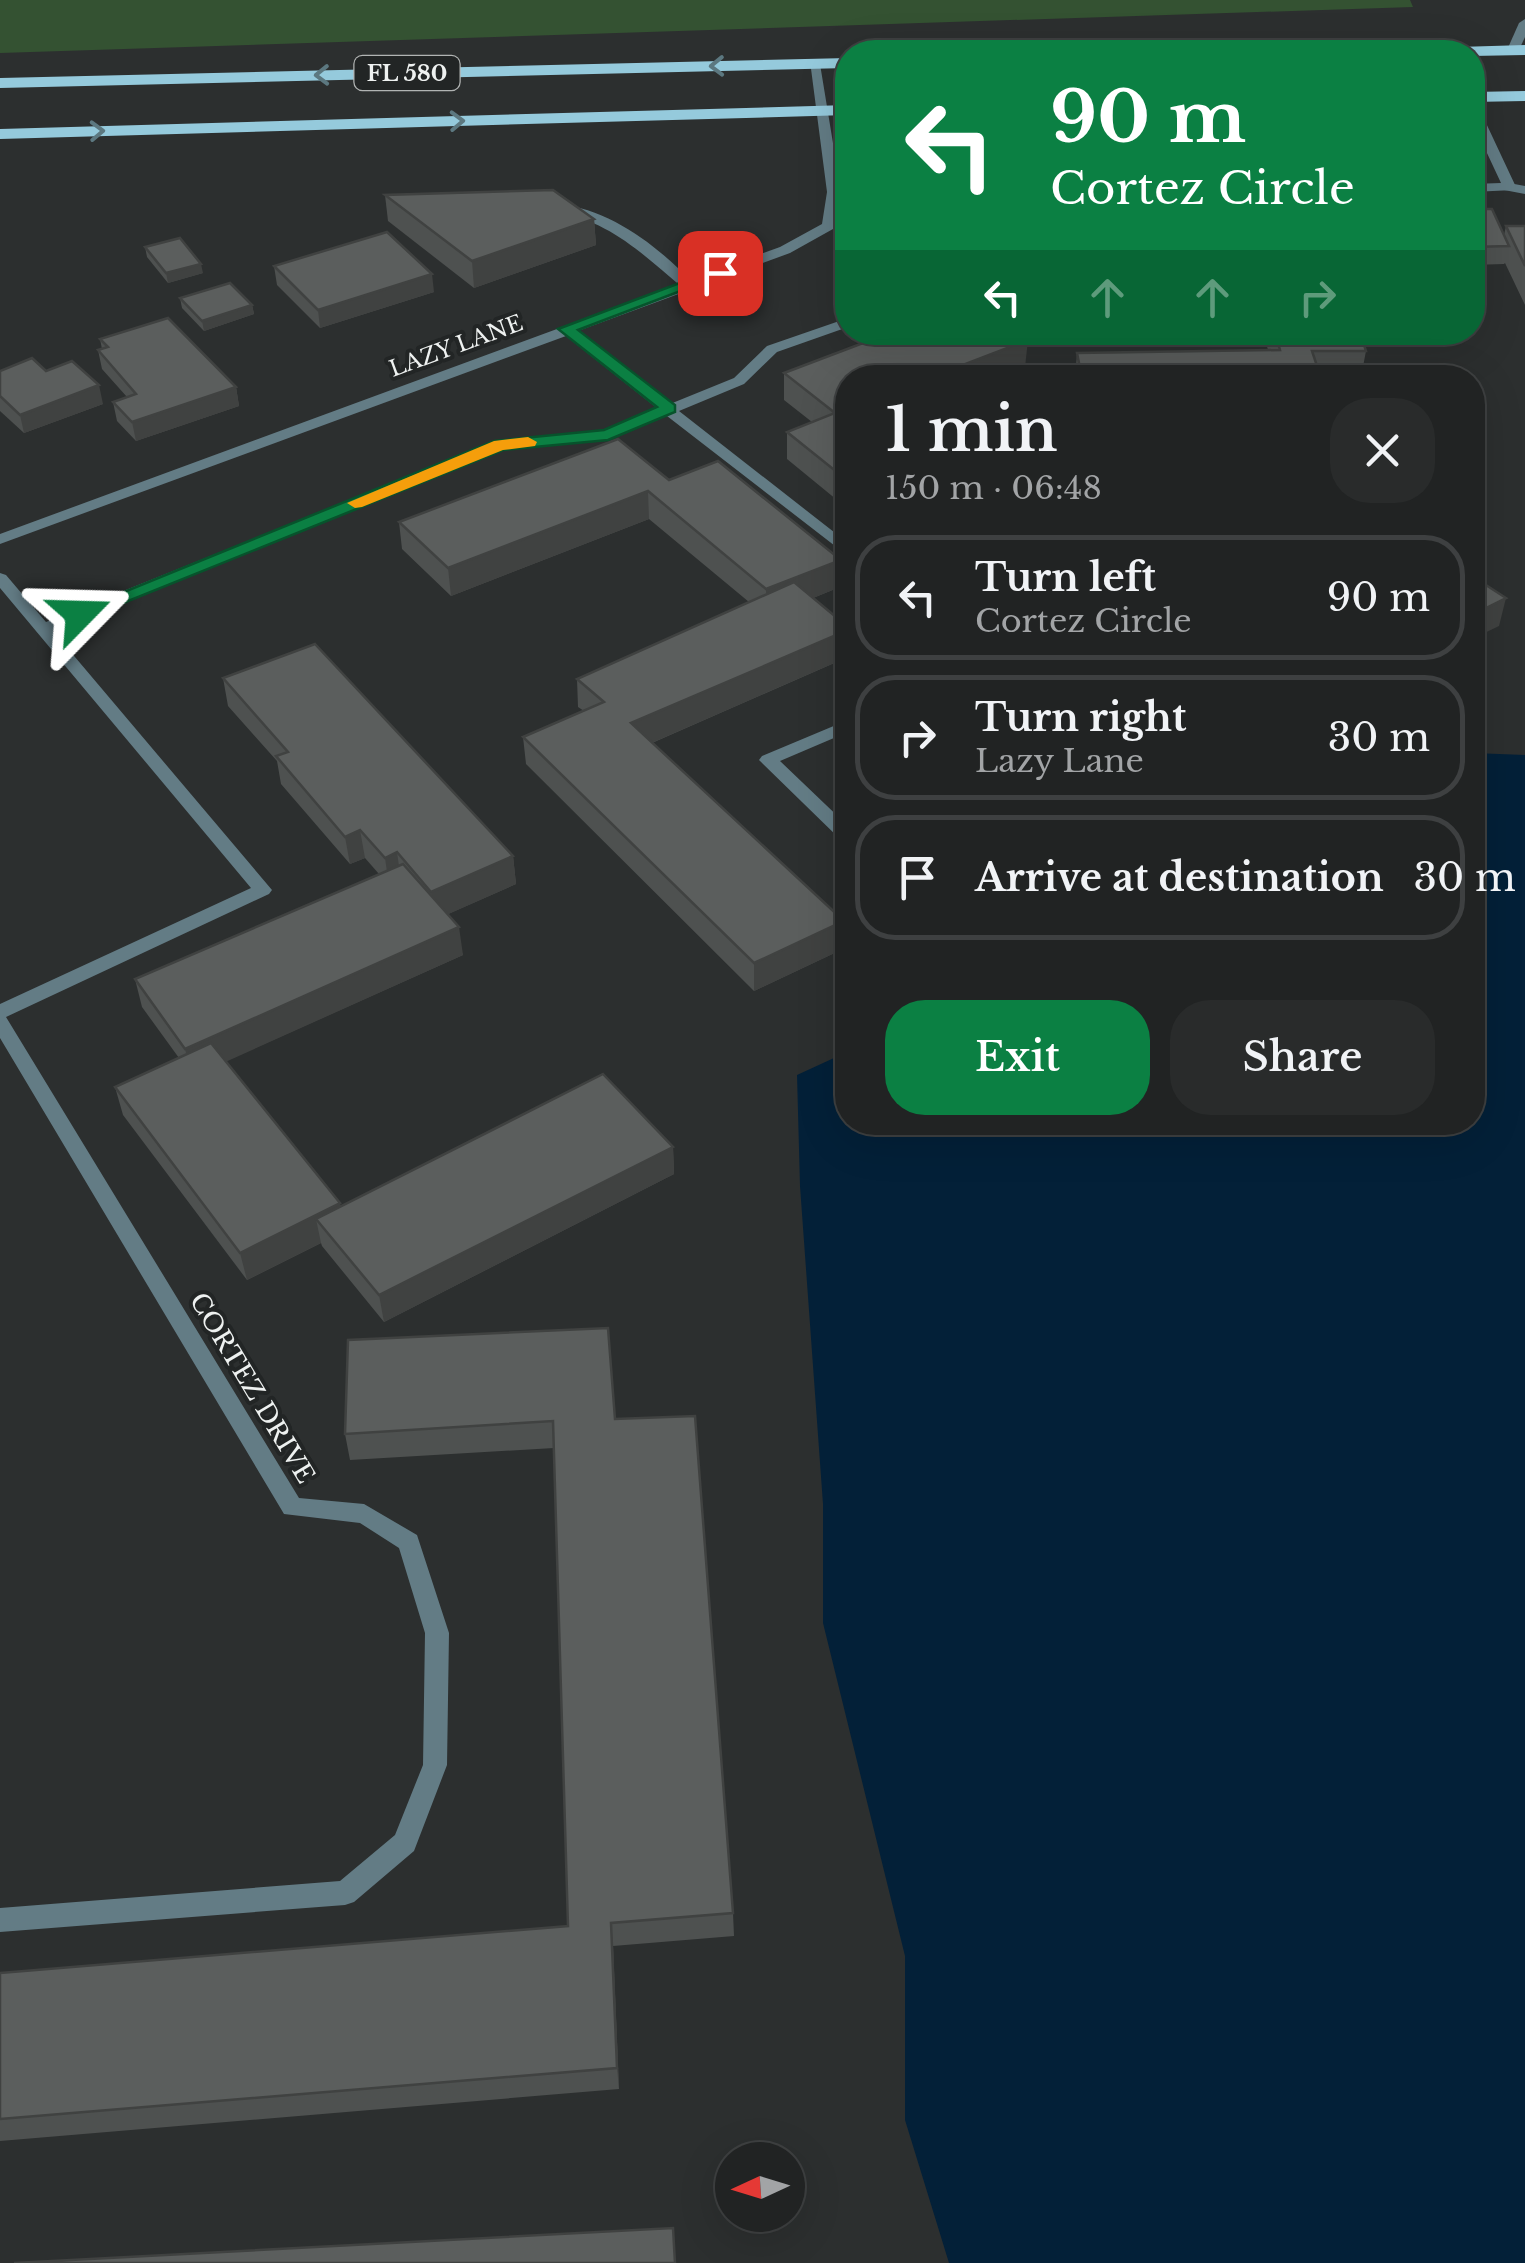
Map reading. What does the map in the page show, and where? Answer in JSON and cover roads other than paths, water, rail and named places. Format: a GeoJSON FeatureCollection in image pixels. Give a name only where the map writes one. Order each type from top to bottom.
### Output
{"type":"FeatureCollection","features":[{"type":"Feature","properties":{"kind":"main road"},"geometry":{"type":"LineString","coordinates":[[1485,51],[1519,50]]}},
{"type":"Feature","properties":{"kind":"main road","name":"FL 580"},"geometry":{"type":"LineString","coordinates":[[0,83],[835,63]]}},
{"type":"Feature","properties":{"kind":"main road"},"geometry":{"type":"LineString","coordinates":[[1485,97],[1525,96]]}},
{"type":"Feature","properties":{"kind":"main road","name":"FL 580"},"geometry":{"type":"LineString","coordinates":[[0,134],[835,110]]}},
{"type":"Feature","properties":{"kind":"street"},"geometry":{"type":"LineString","coordinates":[[1519,50],[1525,23]]}},
{"type":"Feature","properties":{"kind":"street","name":"LAZY LANE"},"geometry":{"type":"LineString","coordinates":[[0,539],[784,250],[828,226],[834,192],[814,64]]}},
{"type":"Feature","properties":{"kind":"street"},"geometry":{"type":"LineString","coordinates":[[1485,134],[1509,187]]}},
{"type":"Feature","properties":{"kind":"street"},"geometry":{"type":"LineString","coordinates":[[1485,188],[1525,190]]}},
{"type":"Feature","properties":{"kind":"street"},"geometry":{"type":"LineString","coordinates":[[545,208],[577,208],[602,218],[688,285]]}},
{"type":"Feature","properties":{"kind":"street"},"geometry":{"type":"LineString","coordinates":[[45,628],[500,445],[608,435],[739,381],[772,349],[835,327]]}},
{"type":"Feature","properties":{"kind":"street"},"geometry":{"type":"LineString","coordinates":[[566,329],[835,542]]}},
{"type":"Feature","properties":{"kind":"street"},"geometry":{"type":"LineString","coordinates":[[0,578],[263,890],[0,1012]]}},
{"type":"Feature","properties":{"kind":"street"},"geometry":{"type":"LineString","coordinates":[[835,731],[768,760],[835,824]]}},
{"type":"Feature","properties":{"kind":"street","name":"CORTEZ DRIVE"},"geometry":{"type":"LineString","coordinates":[[0,1022],[292,1508],[364,1514],[409,1542],[438,1632],[435,1765],[406,1842],[345,1893],[0,1920]]}},
{"type":"Feature","properties":{"kind":"water"},"geometry":{"type":"Polygon","coordinates":[[[1485,753],[1525,755],[1525,2263],[949,2263],[905,2120],[905,1956],[823,1623],[823,1504],[800,1186],[797,1075],[835,1058],[835,1135],[1485,1135],[1485,753]]]}}]}
